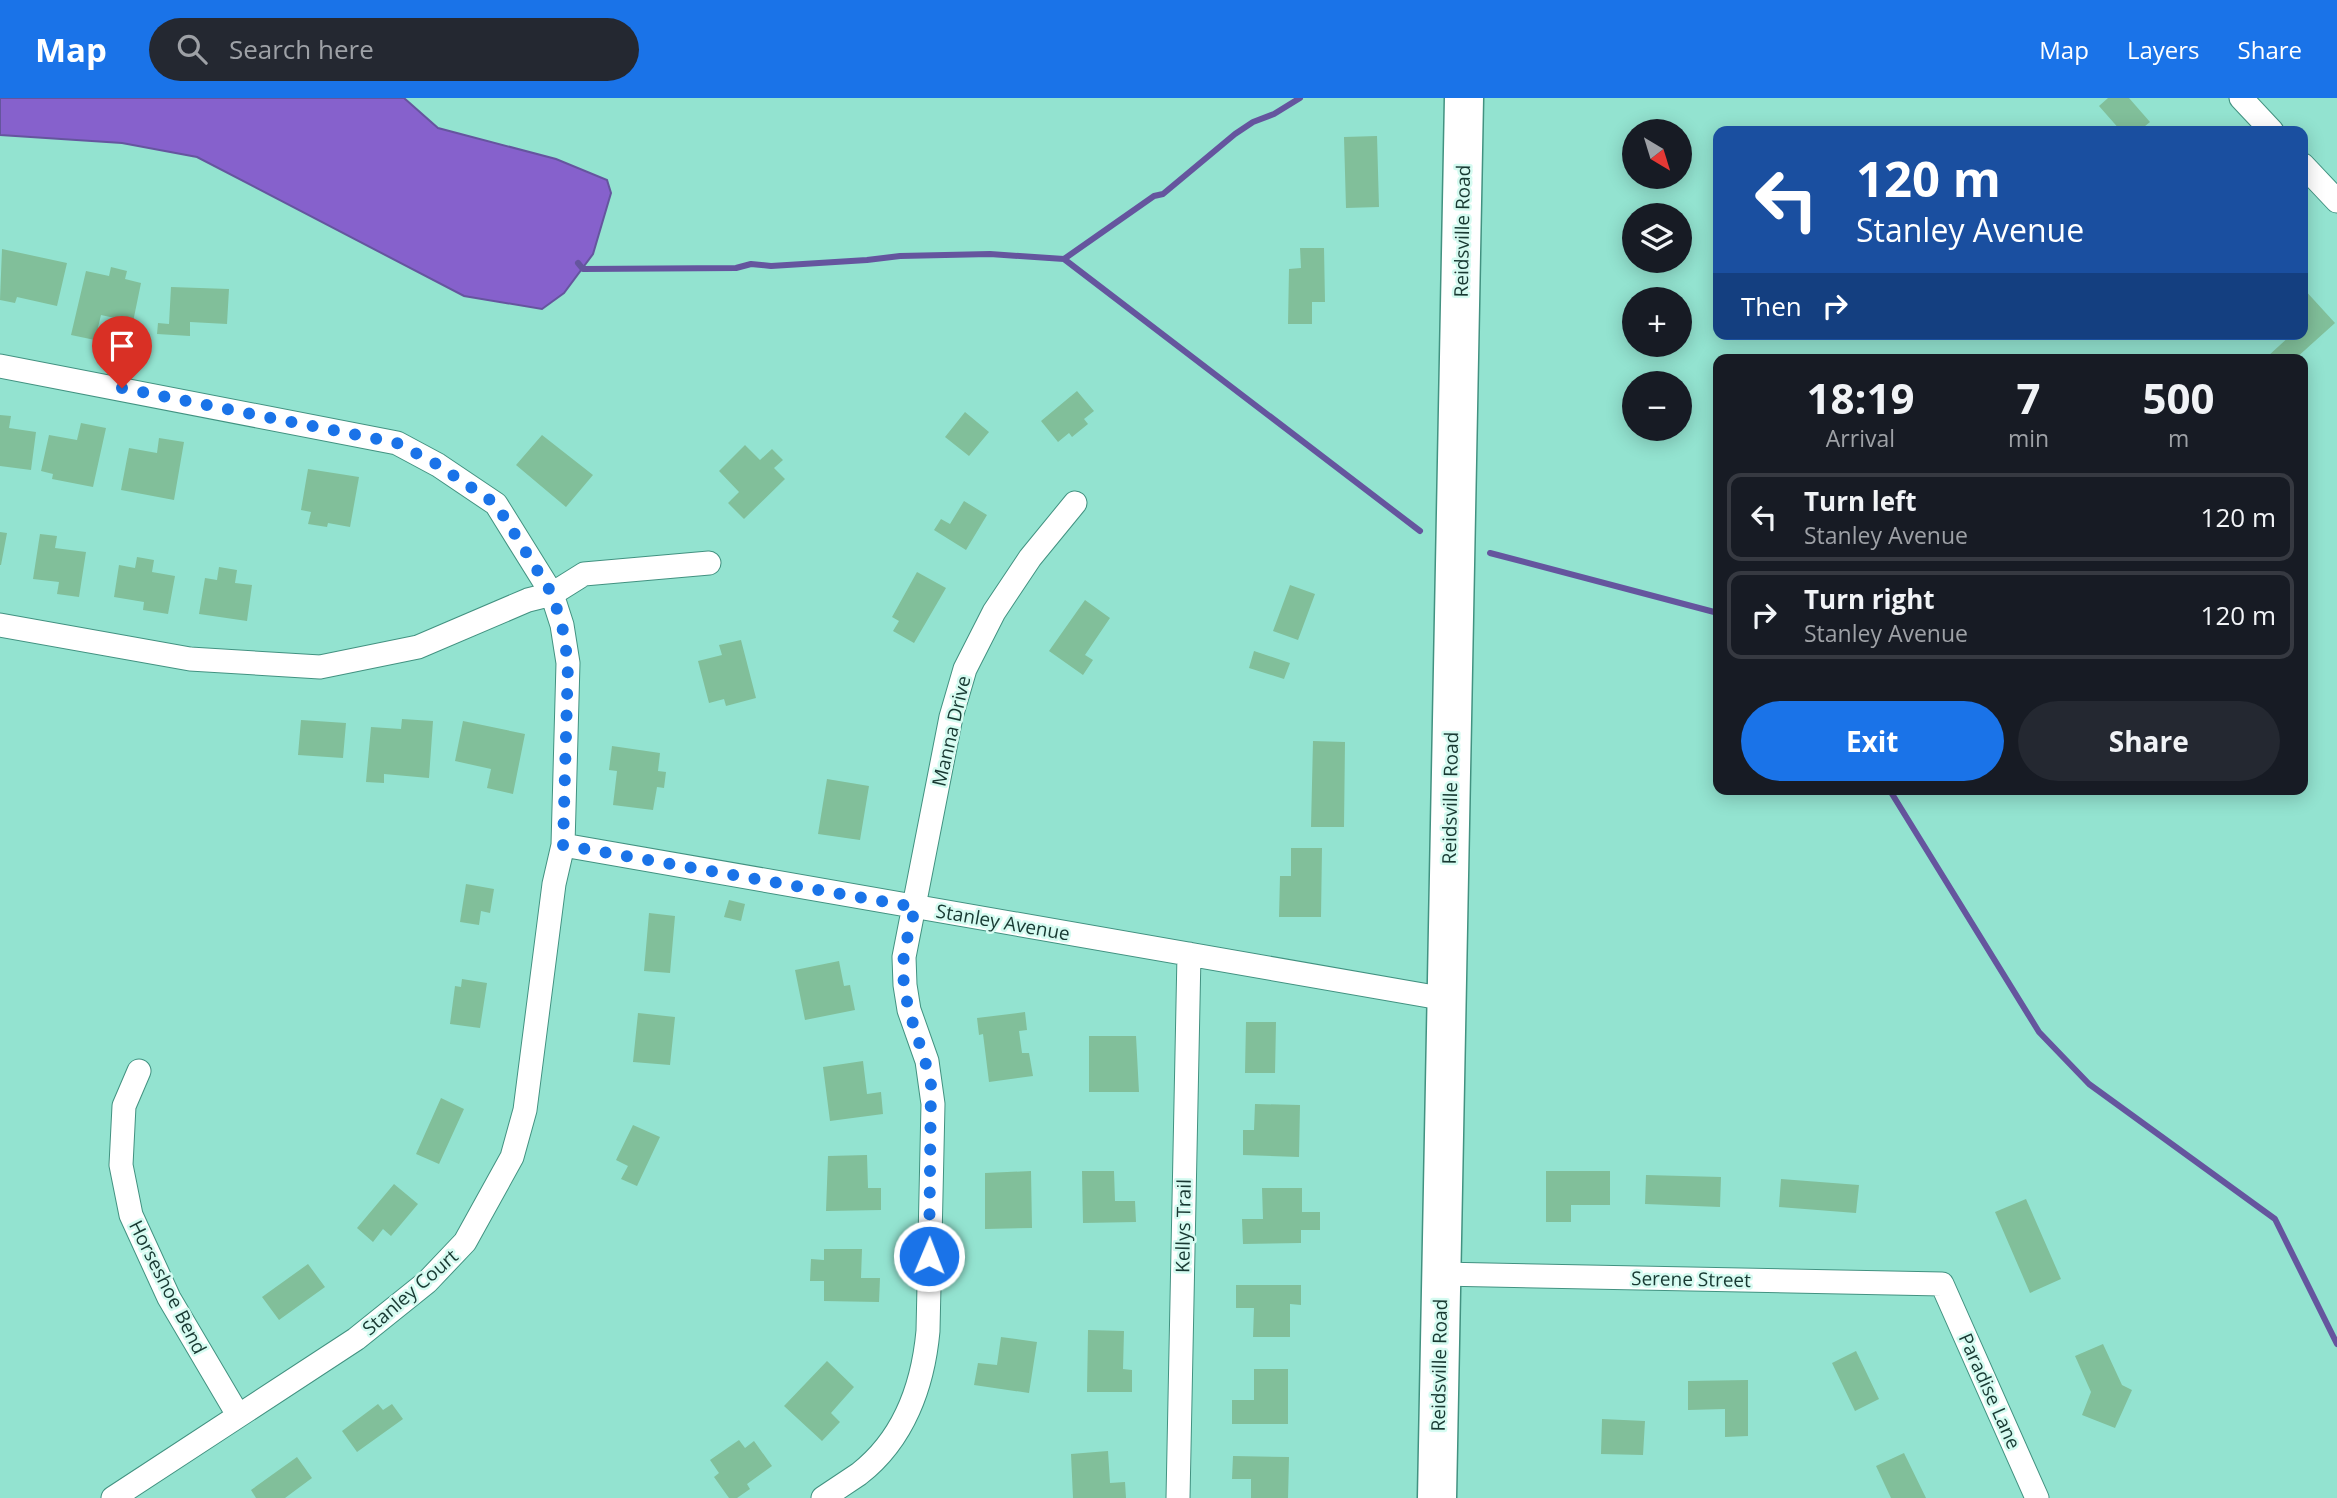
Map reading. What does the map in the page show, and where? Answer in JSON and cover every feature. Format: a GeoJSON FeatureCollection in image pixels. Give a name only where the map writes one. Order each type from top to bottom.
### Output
{"type":"FeatureCollection","features":[{"type":"Feature","properties":{"kind":"highway","name":"Reidsville Road"},"geometry":{"type":"LineString","coordinates":[[1437,1498],[1464,98]]}},
{"type":"Feature","properties":{"kind":"street"},"geometry":{"type":"LineString","coordinates":[[2241,98],[2267,126]]}},
{"type":"Feature","properties":{"kind":"street"},"geometry":{"type":"LineString","coordinates":[[2308,170],[2337,201]]}},
{"type":"Feature","properties":{"kind":"street"},"geometry":{"type":"LineString","coordinates":[[0,366],[397,443],[438,465],[496,504],[552,594],[562,625],[568,663],[563,845]]}},
{"type":"Feature","properties":{"kind":"street","name":"Manna Drive"},"geometry":{"type":"LineString","coordinates":[[823,1498],[860,1472],[896,1433],[919,1386],[925,1360],[933,1104],[926,1061],[909,1010],[904,957],[951,717],[965,669],[1001,601],[1030,558],[1075,503]]}},
{"type":"Feature","properties":{"kind":"street"},"geometry":{"type":"LineString","coordinates":[[0,625],[190,659],[320,667],[418,647],[528,600],[552,594],[584,574],[709,563]]}},
{"type":"Feature","properties":{"kind":"street","name":"Stanley Avenue"},"geometry":{"type":"LineString","coordinates":[[563,845],[1446,999]]}},
{"type":"Feature","properties":{"kind":"street","name":"Stanley Court"},"geometry":{"type":"LineString","coordinates":[[113,1498],[356,1339],[426,1282],[465,1242],[512,1157],[525,1110],[554,884],[563,845]]}},
{"type":"Feature","properties":{"kind":"street","name":"Kellys Trail"},"geometry":{"type":"LineString","coordinates":[[1178,1498],[1189,954]]}},
{"type":"Feature","properties":{"kind":"street","name":"Horseshoe Bend"},"geometry":{"type":"LineString","coordinates":[[139,1071],[124,1106],[121,1165],[131,1215],[169,1298],[238,1415]]}},
{"type":"Feature","properties":{"kind":"street","name":"Serene Street"},"geometry":{"type":"LineString","coordinates":[[1440,1274],[1942,1284]]}},
{"type":"Feature","properties":{"kind":"street","name":"Paradise Lane"},"geometry":{"type":"LineString","coordinates":[[1942,1284],[2037,1498]]}},
{"type":"Feature","properties":{"kind":"shaded area"},"geometry":{"type":"Polygon","coordinates":[[[0,98],[404,98],[438,128],[556,159],[607,180],[611,193],[593,254],[564,293],[542,309],[464,296],[197,157],[122,143],[0,135],[0,98]]]}},
{"type":"Feature","properties":{"kind":"building"},"geometry":{"type":"Polygon","coordinates":[[[2108,98],[2129,98],[2150,122],[2145,126],[2117,126],[2099,106],[2108,98]]]}},
{"type":"Feature","properties":{"kind":"building"},"geometry":{"type":"Polygon","coordinates":[[[1377,136],[1379,207],[1346,208],[1344,137],[1377,136]]]}},
{"type":"Feature","properties":{"kind":"building"},"geometry":{"type":"Polygon","coordinates":[[[1300,248],[1324,248],[1325,302],[1312,302],[1312,324],[1288,324],[1289,269],[1301,268],[1300,248]]]}},
{"type":"Feature","properties":{"kind":"building"},"geometry":{"type":"Polygon","coordinates":[[[2,249],[67,263],[57,306],[17,297],[15,303],[0,300],[2,249]]]}},
{"type":"Feature","properties":{"kind":"building"},"geometry":{"type":"Polygon","coordinates":[[[111,267],[127,271],[125,279],[141,283],[133,322],[101,315],[95,340],[71,335],[86,271],[109,276],[111,267]]]}},
{"type":"Feature","properties":{"kind":"building"},"geometry":{"type":"Polygon","coordinates":[[[171,287],[229,289],[227,324],[190,322],[190,336],[157,334],[158,323],[169,324],[171,287]]]}},
{"type":"Feature","properties":{"kind":"building"},"geometry":{"type":"Polygon","coordinates":[[[2308,293],[2335,323],[2301,354],[2270,354],[2285,340],[2308,340],[2308,293]]]}},
{"type":"Feature","properties":{"kind":"building"},"geometry":{"type":"Polygon","coordinates":[[[1077,391],[1094,411],[1084,419],[1088,424],[1072,437],[1069,433],[1058,442],[1041,421],[1077,391]]]}},
{"type":"Feature","properties":{"kind":"building"},"geometry":{"type":"Polygon","coordinates":[[[965,412],[989,432],[969,456],[945,437],[965,412]]]}},
{"type":"Feature","properties":{"kind":"building"},"geometry":{"type":"Polygon","coordinates":[[[0,415],[11,416],[9,428],[36,432],[31,470],[0,466],[0,415]]]}},
{"type":"Feature","properties":{"kind":"building"},"geometry":{"type":"Polygon","coordinates":[[[81,423],[106,428],[93,487],[52,479],[53,474],[41,471],[49,435],[77,440],[81,423]]]}},
{"type":"Feature","properties":{"kind":"building"},"geometry":{"type":"Polygon","coordinates":[[[542,435],[593,475],[566,507],[516,465],[542,435]]]}},
{"type":"Feature","properties":{"kind":"building"},"geometry":{"type":"Polygon","coordinates":[[[159,438],[184,442],[174,500],[121,490],[129,448],[157,453],[159,438]]]}},
{"type":"Feature","properties":{"kind":"building"},"geometry":{"type":"Polygon","coordinates":[[[745,445],[760,460],[772,449],[783,460],[774,468],[785,479],[744,519],[728,503],[739,492],[719,471],[745,445]]]}},
{"type":"Feature","properties":{"kind":"building"},"geometry":{"type":"Polygon","coordinates":[[[308,469],[359,477],[350,527],[328,523],[327,527],[308,524],[311,512],[301,510],[308,469]]]}},
{"type":"Feature","properties":{"kind":"building"},"geometry":{"type":"Polygon","coordinates":[[[964,501],[987,515],[966,550],[934,530],[941,519],[950,524],[964,501]]]}},
{"type":"Feature","properties":{"kind":"building"},"geometry":{"type":"Polygon","coordinates":[[[0,532],[7,533],[1,565],[0,565],[0,532]]]}},
{"type":"Feature","properties":{"kind":"building"},"geometry":{"type":"Polygon","coordinates":[[[40,534],[57,536],[55,548],[86,552],[79,597],[57,594],[59,582],[33,579],[40,534]]]}},
{"type":"Feature","properties":{"kind":"building"},"geometry":{"type":"Polygon","coordinates":[[[137,557],[154,560],[152,572],[175,576],[168,614],[143,610],[144,602],[114,597],[119,565],[135,568],[137,557]]]}},
{"type":"Feature","properties":{"kind":"building"},"geometry":{"type":"Polygon","coordinates":[[[219,567],[237,570],[235,583],[252,585],[247,621],[199,614],[205,578],[217,580],[219,567]]]}},
{"type":"Feature","properties":{"kind":"building"},"geometry":{"type":"Polygon","coordinates":[[[917,572],[946,588],[914,643],[893,631],[899,621],[892,617],[917,572]]]}},
{"type":"Feature","properties":{"kind":"building"},"geometry":{"type":"Polygon","coordinates":[[[1290,585],[1315,594],[1298,640],[1273,631],[1290,585]]]}},
{"type":"Feature","properties":{"kind":"building"},"geometry":{"type":"Polygon","coordinates":[[[1085,600],[1110,618],[1085,655],[1093,660],[1083,675],[1049,651],[1085,600]]]}},
{"type":"Feature","properties":{"kind":"building"},"geometry":{"type":"Polygon","coordinates":[[[741,640],[756,698],[726,706],[724,699],[709,703],[698,661],[722,655],[719,645],[741,640]]]}},
{"type":"Feature","properties":{"kind":"building"},"geometry":{"type":"Polygon","coordinates":[[[1254,651],[1290,663],[1284,679],[1249,668],[1254,651]]]}},
{"type":"Feature","properties":{"kind":"building"},"geometry":{"type":"Polygon","coordinates":[[[402,719],[433,721],[429,778],[384,774],[384,783],[366,782],[371,727],[401,729],[402,719]]]}},
{"type":"Feature","properties":{"kind":"building"},"geometry":{"type":"Polygon","coordinates":[[[301,720],[346,723],[343,758],[298,755],[301,720]]]}},
{"type":"Feature","properties":{"kind":"building"},"geometry":{"type":"Polygon","coordinates":[[[463,721],[525,734],[513,794],[487,788],[491,769],[455,761],[463,721]]]}},
{"type":"Feature","properties":{"kind":"building"},"geometry":{"type":"Polygon","coordinates":[[[1313,741],[1345,742],[1344,827],[1311,827],[1313,741]]]}},
{"type":"Feature","properties":{"kind":"building"},"geometry":{"type":"Polygon","coordinates":[[[612,746],[660,753],[658,771],[666,772],[664,788],[657,787],[653,810],[613,805],[617,771],[609,770],[612,746]]]}},
{"type":"Feature","properties":{"kind":"building"},"geometry":{"type":"Polygon","coordinates":[[[827,779],[869,786],[860,840],[818,834],[827,779]]]}},
{"type":"Feature","properties":{"kind":"building"},"geometry":{"type":"Polygon","coordinates":[[[1291,848],[1322,848],[1321,917],[1279,917],[1280,876],[1291,876],[1291,848]]]}},
{"type":"Feature","properties":{"kind":"building"},"geometry":{"type":"Polygon","coordinates":[[[466,884],[494,889],[490,913],[481,911],[479,925],[460,922],[466,884]]]}},
{"type":"Feature","properties":{"kind":"building"},"geometry":{"type":"Polygon","coordinates":[[[729,900],[745,904],[741,921],[724,917],[729,900]]]}},
{"type":"Feature","properties":{"kind":"building"},"geometry":{"type":"Polygon","coordinates":[[[649,913],[675,916],[670,973],[644,971],[649,913]]]}},
{"type":"Feature","properties":{"kind":"building"},"geometry":{"type":"Polygon","coordinates":[[[839,961],[844,986],[850,985],[855,1010],[805,1020],[795,970],[839,961]]]}},
{"type":"Feature","properties":{"kind":"building"},"geometry":{"type":"Polygon","coordinates":[[[462,979],[487,983],[480,1028],[450,1024],[455,986],[461,987],[462,979]]]}},
{"type":"Feature","properties":{"kind":"building"},"geometry":{"type":"Polygon","coordinates":[[[1025,1012],[1027,1030],[1019,1031],[1022,1053],[1029,1053],[1033,1076],[989,1082],[983,1034],[979,1035],[977,1018],[1025,1012]]]}},
{"type":"Feature","properties":{"kind":"building"},"geometry":{"type":"Polygon","coordinates":[[[638,1013],[675,1017],[670,1065],[633,1062],[638,1013]]]}},
{"type":"Feature","properties":{"kind":"building"},"geometry":{"type":"Polygon","coordinates":[[[1246,1022],[1276,1022],[1275,1073],[1245,1073],[1246,1022]]]}},
{"type":"Feature","properties":{"kind":"building"},"geometry":{"type":"Polygon","coordinates":[[[1089,1036],[1136,1036],[1139,1092],[1089,1092],[1089,1036]]]}},
{"type":"Feature","properties":{"kind":"building"},"geometry":{"type":"Polygon","coordinates":[[[863,1061],[867,1094],[881,1092],[883,1114],[830,1121],[823,1067],[863,1061]]]}},
{"type":"Feature","properties":{"kind":"building"},"geometry":{"type":"Polygon","coordinates":[[[441,1098],[464,1109],[439,1164],[416,1154],[441,1098]]]}},
{"type":"Feature","properties":{"kind":"building"},"geometry":{"type":"Polygon","coordinates":[[[1255,1104],[1300,1105],[1299,1157],[1243,1155],[1243,1130],[1254,1130],[1255,1104]]]}},
{"type":"Feature","properties":{"kind":"building"},"geometry":{"type":"Polygon","coordinates":[[[633,1125],[660,1137],[637,1186],[621,1179],[628,1166],[616,1160],[633,1125]]]}},
{"type":"Feature","properties":{"kind":"building"},"geometry":{"type":"Polygon","coordinates":[[[867,1155],[868,1188],[881,1188],[881,1210],[826,1211],[828,1156],[867,1155]]]}},
{"type":"Feature","properties":{"kind":"building"},"geometry":{"type":"Polygon","coordinates":[[[1031,1171],[1032,1228],[985,1229],[985,1173],[1031,1171]]]}},
{"type":"Feature","properties":{"kind":"building"},"geometry":{"type":"Polygon","coordinates":[[[1082,1171],[1114,1171],[1115,1201],[1135,1201],[1136,1222],[1083,1223],[1082,1171]]]}},
{"type":"Feature","properties":{"kind":"building"},"geometry":{"type":"Polygon","coordinates":[[[1546,1171],[1610,1171],[1610,1205],[1571,1205],[1571,1222],[1546,1222],[1546,1171]]]}},
{"type":"Feature","properties":{"kind":"building"},"geometry":{"type":"Polygon","coordinates":[[[1646,1175],[1721,1177],[1720,1207],[1645,1204],[1646,1175]]]}},
{"type":"Feature","properties":{"kind":"building"},"geometry":{"type":"Polygon","coordinates":[[[1781,1179],[1859,1185],[1856,1213],[1779,1207],[1781,1179]]]}},
{"type":"Feature","properties":{"kind":"building"},"geometry":{"type":"Polygon","coordinates":[[[394,1184],[418,1204],[391,1236],[383,1229],[373,1242],[357,1228],[394,1184]]]}},
{"type":"Feature","properties":{"kind":"building"},"geometry":{"type":"Polygon","coordinates":[[[1262,1188],[1302,1188],[1302,1212],[1320,1212],[1320,1230],[1301,1230],[1301,1243],[1243,1244],[1242,1219],[1263,1219],[1262,1188]]]}},
{"type":"Feature","properties":{"kind":"building"},"geometry":{"type":"Polygon","coordinates":[[[2026,1199],[2061,1279],[2030,1293],[1995,1212],[2026,1199]]]}},
{"type":"Feature","properties":{"kind":"building"},"geometry":{"type":"Polygon","coordinates":[[[824,1249],[862,1249],[861,1278],[880,1278],[879,1302],[824,1301],[824,1281],[810,1281],[811,1259],[824,1260],[824,1249]]]}},
{"type":"Feature","properties":{"kind":"building"},"geometry":{"type":"Polygon","coordinates":[[[308,1264],[325,1287],[279,1320],[262,1297],[308,1264]]]}},
{"type":"Feature","properties":{"kind":"building"},"geometry":{"type":"Polygon","coordinates":[[[1236,1285],[1301,1285],[1301,1305],[1290,1304],[1290,1337],[1253,1337],[1254,1308],[1236,1308],[1236,1285]]]}},
{"type":"Feature","properties":{"kind":"building"},"geometry":{"type":"Polygon","coordinates":[[[1088,1330],[1124,1331],[1123,1369],[1132,1370],[1132,1392],[1087,1392],[1088,1330]]]}},
{"type":"Feature","properties":{"kind":"building"},"geometry":{"type":"Polygon","coordinates":[[[1001,1337],[1037,1342],[1029,1393],[974,1385],[978,1363],[997,1365],[1001,1337]]]}},
{"type":"Feature","properties":{"kind":"building"},"geometry":{"type":"Polygon","coordinates":[[[2103,1344],[2122,1385],[2132,1390],[2115,1428],[2082,1415],[2091,1392],[2075,1356],[2103,1344]]]}},
{"type":"Feature","properties":{"kind":"building"},"geometry":{"type":"Polygon","coordinates":[[[1856,1351],[1879,1399],[1855,1411],[1832,1363],[1856,1351]]]}},
{"type":"Feature","properties":{"kind":"building"},"geometry":{"type":"Polygon","coordinates":[[[827,1361],[854,1387],[831,1413],[840,1422],[822,1441],[784,1406],[827,1361]]]}},
{"type":"Feature","properties":{"kind":"building"},"geometry":{"type":"Polygon","coordinates":[[[1254,1369],[1288,1369],[1288,1424],[1232,1424],[1232,1400],[1254,1400],[1254,1369]]]}},
{"type":"Feature","properties":{"kind":"building"},"geometry":{"type":"Polygon","coordinates":[[[1748,1380],[1748,1436],[1725,1437],[1725,1409],[1688,1410],[1688,1381],[1748,1380]]]}},
{"type":"Feature","properties":{"kind":"building"},"geometry":{"type":"Polygon","coordinates":[[[378,1404],[383,1410],[392,1404],[403,1419],[357,1452],[342,1431],[378,1404]]]}},
{"type":"Feature","properties":{"kind":"building"},"geometry":{"type":"Polygon","coordinates":[[[1602,1419],[1645,1421],[1643,1455],[1601,1454],[1602,1419]]]}},
{"type":"Feature","properties":{"kind":"building"},"geometry":{"type":"Polygon","coordinates":[[[739,1440],[745,1448],[754,1441],[772,1466],[747,1484],[750,1489],[737,1498],[729,1498],[714,1477],[719,1473],[710,1460],[739,1440]]]}},
{"type":"Feature","properties":{"kind":"building"},"geometry":{"type":"Polygon","coordinates":[[[1108,1451],[1110,1483],[1125,1482],[1126,1498],[1073,1498],[1071,1454],[1108,1451]]]}},
{"type":"Feature","properties":{"kind":"building"},"geometry":{"type":"Polygon","coordinates":[[[1904,1453],[1926,1498],[1891,1498],[1876,1466],[1904,1453]]]}},
{"type":"Feature","properties":{"kind":"building"},"geometry":{"type":"Polygon","coordinates":[[[1233,1456],[1289,1457],[1288,1498],[1251,1498],[1251,1479],[1232,1479],[1233,1456]]]}},
{"type":"Feature","properties":{"kind":"building"},"geometry":{"type":"Polygon","coordinates":[[[297,1457],[312,1478],[285,1498],[256,1498],[251,1490],[297,1457]]]}},
{"type":"Feature","properties":{"kind":"waterway"},"geometry":{"type":"LineString","coordinates":[[1064,259],[1154,196],[1163,194],[1235,134],[1300,98]]}},
{"type":"Feature","properties":{"kind":"waterway"},"geometry":{"type":"LineString","coordinates":[[578,263],[583,269],[736,268],[751,264],[771,266],[900,256],[990,254],[1064,259],[1420,531]]}},
{"type":"Feature","properties":{"kind":"waterway"},"geometry":{"type":"LineString","coordinates":[[1490,553],[1713,612]]}},
{"type":"Feature","properties":{"kind":"waterway"},"geometry":{"type":"LineString","coordinates":[[1893,795],[2039,1032],[2089,1084],[2275,1219],[2337,1344]]}},
{"type":"Feature","properties":{"kind":"route"},"geometry":{"type":"LineString","coordinates":[[122,388],[397,443],[438,465],[496,504],[552,594],[562,625],[568,663],[563,845],[915,907],[904,957],[905,985],[909,1010],[926,1061],[933,1104],[929,1256]]}}]}
